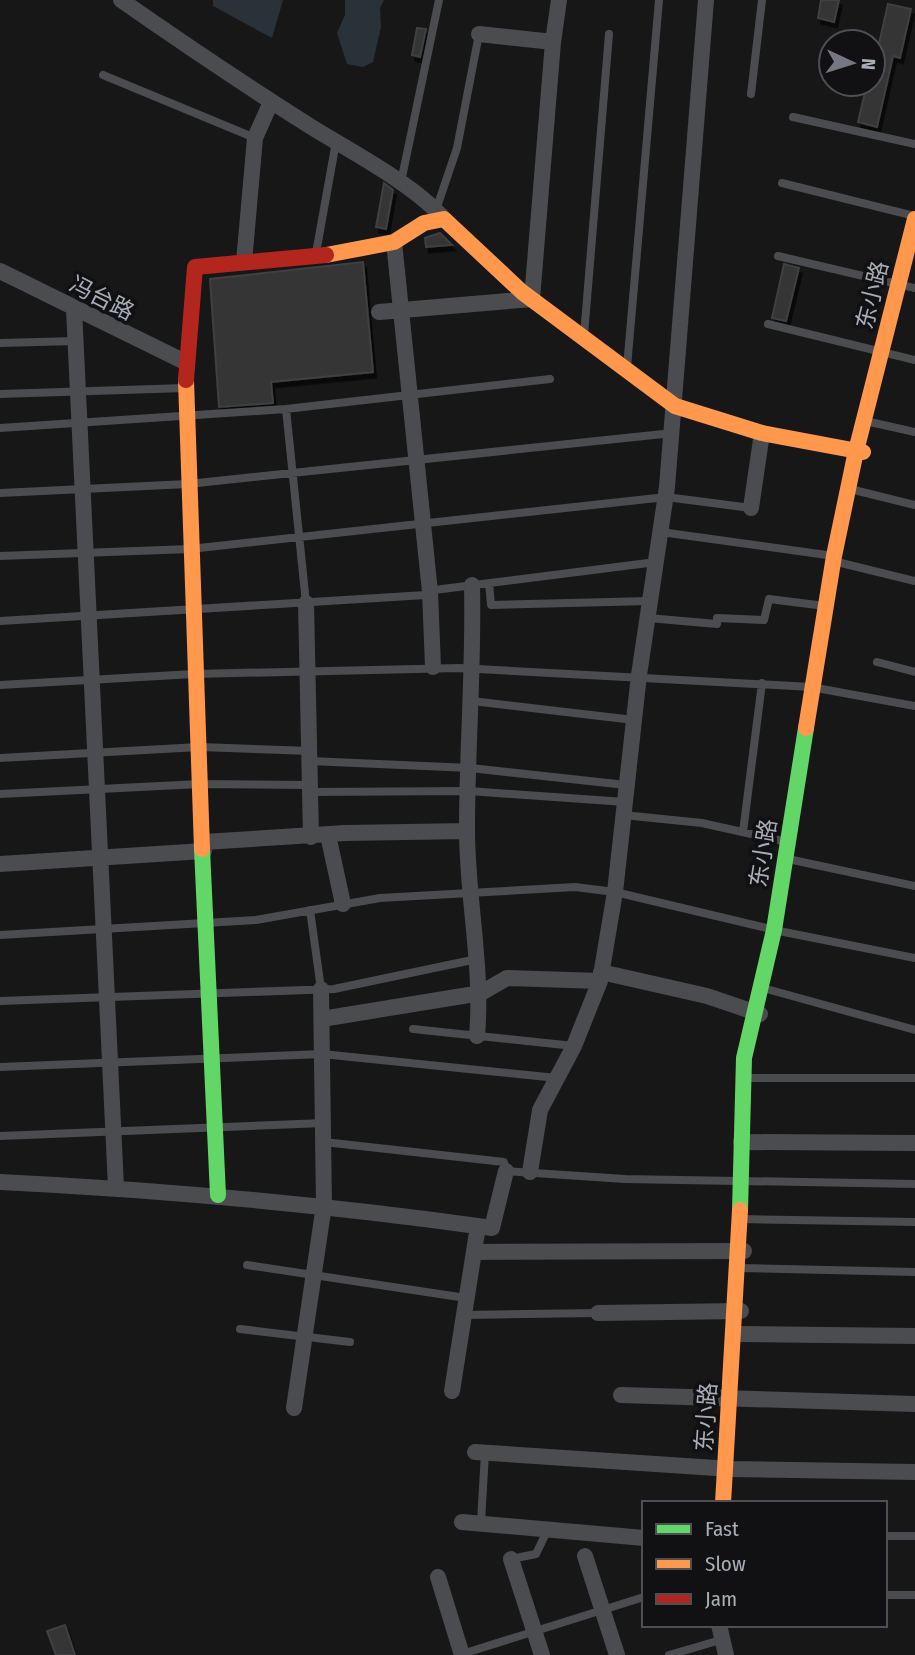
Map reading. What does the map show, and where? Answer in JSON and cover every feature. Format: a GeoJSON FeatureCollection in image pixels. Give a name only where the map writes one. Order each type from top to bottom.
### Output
{"type":"FeatureCollection","features":[{"type":"Feature","properties":{"kind":"street"},"geometry":{"type":"LineString","coordinates":[[121,0],[138,5],[271,102],[400,184],[440,214],[532,299],[675,406],[762,433],[860,452]]}},
{"type":"Feature","properties":{"kind":"street"},"geometry":{"type":"LineString","coordinates":[[532,299],[553,42],[559,0]]}},
{"type":"Feature","properties":{"kind":"street"},"geometry":{"type":"LineString","coordinates":[[530,1172],[540,1110],[574,1046],[600,977],[614,892],[639,675],[673,433],[706,0]]}},
{"type":"Feature","properties":{"kind":"street"},"geometry":{"type":"LineString","coordinates":[[479,34],[553,42]]}},
{"type":"Feature","properties":{"kind":"street"},"geometry":{"type":"LineString","coordinates":[[244,262],[255,138],[271,102]]}},
{"type":"Feature","properties":{"kind":"street"},"geometry":{"type":"LineString","coordinates":[[218,1195],[194,674],[185,388],[185,362],[195,267],[316,256],[394,243],[440,214]]}},
{"type":"Feature","properties":{"kind":"street","name":"东小路"},"geometry":{"type":"LineString","coordinates":[[907,286],[915,218]]}},
{"type":"Feature","properties":{"kind":"street"},"geometry":{"type":"LineString","coordinates":[[394,243],[424,523],[433,667]]}},
{"type":"Feature","properties":{"kind":"street","name":"东小路"},"geometry":{"type":"LineString","coordinates":[[723,1501],[728,1468],[741,1268],[745,1078],[776,930],[837,559],[885,353],[915,253]]}},
{"type":"Feature","properties":{"kind":"street","name":"冯台路"},"geometry":{"type":"LineString","coordinates":[[0,271],[185,362]]}},
{"type":"Feature","properties":{"kind":"street"},"geometry":{"type":"LineString","coordinates":[[379,312],[532,299]]}},
{"type":"Feature","properties":{"kind":"street"},"geometry":{"type":"LineString","coordinates":[[74,309],[116,1188]]}},
{"type":"Feature","properties":{"kind":"street","name":"东小路"},"geometry":{"type":"LineString","coordinates":[[860,452],[870,422],[885,353]]}},
{"type":"Feature","properties":{"kind":"street"},"geometry":{"type":"LineString","coordinates":[[751,508],[762,433]]}},
{"type":"Feature","properties":{"kind":"street"},"geometry":{"type":"LineString","coordinates":[[471,585],[474,668],[467,831],[481,993],[478,1036]]}},
{"type":"Feature","properties":{"kind":"street"},"geometry":{"type":"LineString","coordinates":[[306,603],[311,837]]}},
{"type":"Feature","properties":{"kind":"street"},"geometry":{"type":"LineString","coordinates":[[0,864],[101,859],[328,835],[467,831]]}},
{"type":"Feature","properties":{"kind":"street"},"geometry":{"type":"LineString","coordinates":[[328,835],[343,904]]}},
{"type":"Feature","properties":{"kind":"street"},"geometry":{"type":"LineString","coordinates":[[322,1019],[481,993],[507,978],[600,977],[707,996],[758,1013]]}},
{"type":"Feature","properties":{"kind":"street"},"geometry":{"type":"LineString","coordinates":[[294,1408],[307,1336],[324,1205],[321,989]]}},
{"type":"Feature","properties":{"kind":"street"},"geometry":{"type":"LineString","coordinates":[[744,1142],[915,1143]]}},
{"type":"Feature","properties":{"kind":"street"},"geometry":{"type":"LineString","coordinates":[[0,1182],[218,1195],[324,1205],[492,1228],[506,1171]]}},
{"type":"Feature","properties":{"kind":"street"},"geometry":{"type":"LineString","coordinates":[[452,1391],[478,1226]]}},
{"type":"Feature","properties":{"kind":"street"},"geometry":{"type":"LineString","coordinates":[[474,1252],[741,1251]]}},
{"type":"Feature","properties":{"kind":"street"},"geometry":{"type":"LineString","coordinates":[[597,1313],[738,1311]]}},
{"type":"Feature","properties":{"kind":"street"},"geometry":{"type":"LineString","coordinates":[[737,1334],[915,1336]]}},
{"type":"Feature","properties":{"kind":"street"},"geometry":{"type":"LineString","coordinates":[[621,1395],[915,1404]]}},
{"type":"Feature","properties":{"kind":"street"},"geometry":{"type":"LineString","coordinates":[[480,1452],[728,1468],[915,1472]]}},
{"type":"Feature","properties":{"kind":"street","name":"东小路"},"geometry":{"type":"LineString","coordinates":[[728,1468],[729,1501]]}},
{"type":"Feature","properties":{"kind":"street"},"geometry":{"type":"LineString","coordinates":[[462,1522],[642,1538]]}},
{"type":"Feature","properties":{"kind":"street"},"geometry":{"type":"LineString","coordinates":[[585,1556],[617,1655]]}},
{"type":"Feature","properties":{"kind":"street"},"geometry":{"type":"LineString","coordinates":[[511,1559],[542,1655]]}},
{"type":"Feature","properties":{"kind":"street"},"geometry":{"type":"LineString","coordinates":[[438,1577],[462,1654]]}},
{"type":"Feature","properties":{"kind":"lane"},"geometry":{"type":"LineString","coordinates":[[400,184],[439,0]]}},
{"type":"Feature","properties":{"kind":"lane"},"geometry":{"type":"LineString","coordinates":[[627,372],[659,0]]}},
{"type":"Feature","properties":{"kind":"lane"},"geometry":{"type":"LineString","coordinates":[[751,94],[762,0]]}},
{"type":"Feature","properties":{"kind":"lane"},"geometry":{"type":"LineString","coordinates":[[440,214],[457,148],[479,34]]}},
{"type":"Feature","properties":{"kind":"lane"},"geometry":{"type":"LineString","coordinates":[[584,339],[609,34]]}},
{"type":"Feature","properties":{"kind":"lane"},"geometry":{"type":"LineString","coordinates":[[103,75],[255,138]]}},
{"type":"Feature","properties":{"kind":"lane"},"geometry":{"type":"LineString","coordinates":[[793,117],[915,144]]}},
{"type":"Feature","properties":{"kind":"lane"},"geometry":{"type":"LineString","coordinates":[[316,256],[336,142]]}},
{"type":"Feature","properties":{"kind":"lane"},"geometry":{"type":"LineString","coordinates":[[782,183],[915,218]]}},
{"type":"Feature","properties":{"kind":"lane"},"geometry":{"type":"LineString","coordinates":[[778,256],[907,286]]}},
{"type":"Feature","properties":{"kind":"lane"},"geometry":{"type":"LineString","coordinates":[[768,324],[915,360]]}},
{"type":"Feature","properties":{"kind":"lane"},"geometry":{"type":"LineString","coordinates":[[0,343],[76,341]]}},
{"type":"Feature","properties":{"kind":"lane"},"geometry":{"type":"LineString","coordinates":[[0,428],[286,409],[550,379]]}},
{"type":"Feature","properties":{"kind":"lane"},"geometry":{"type":"LineString","coordinates":[[0,394],[185,388]]}},
{"type":"Feature","properties":{"kind":"lane"},"geometry":{"type":"LineString","coordinates":[[286,409],[306,603]]}},
{"type":"Feature","properties":{"kind":"lane"},"geometry":{"type":"LineString","coordinates":[[870,422],[915,432]]}},
{"type":"Feature","properties":{"kind":"lane"},"geometry":{"type":"LineString","coordinates":[[0,493],[188,484],[673,433]]}},
{"type":"Feature","properties":{"kind":"lane"},"geometry":{"type":"LineString","coordinates":[[852,489],[915,505]]}},
{"type":"Feature","properties":{"kind":"lane"},"geometry":{"type":"LineString","coordinates":[[0,556],[190,549],[666,497],[751,508]]}},
{"type":"Feature","properties":{"kind":"lane"},"geometry":{"type":"LineString","coordinates":[[661,532],[837,559],[915,581]]}},
{"type":"Feature","properties":{"kind":"lane"},"geometry":{"type":"LineString","coordinates":[[0,621],[192,612],[430,592],[656,562]]}},
{"type":"Feature","properties":{"kind":"lane"},"geometry":{"type":"LineString","coordinates":[[489,583],[491,605],[650,601]]}},
{"type":"Feature","properties":{"kind":"lane"},"geometry":{"type":"LineString","coordinates":[[648,618],[717,624],[717,618],[764,620],[769,600],[828,606]]}},
{"type":"Feature","properties":{"kind":"lane"},"geometry":{"type":"LineString","coordinates":[[877,662],[915,672]]}},
{"type":"Feature","properties":{"kind":"lane"},"geometry":{"type":"LineString","coordinates":[[0,685],[194,674],[433,667],[639,675],[814,687],[915,706]]}},
{"type":"Feature","properties":{"kind":"lane"},"geometry":{"type":"LineString","coordinates":[[743,832],[762,683]]}},
{"type":"Feature","properties":{"kind":"lane"},"geometry":{"type":"LineString","coordinates":[[472,701],[634,720]]}},
{"type":"Feature","properties":{"kind":"lane"},"geometry":{"type":"LineString","coordinates":[[0,758],[198,747],[470,768],[626,785]]}},
{"type":"Feature","properties":{"kind":"lane"},"geometry":{"type":"LineString","coordinates":[[0,794],[201,783],[469,791],[624,808],[702,823],[743,832],[790,851],[915,886]]}},
{"type":"Feature","properties":{"kind":"lane"},"geometry":{"type":"LineString","coordinates":[[0,935],[256,920],[380,898],[575,887],[614,892],[776,930],[915,958]]}},
{"type":"Feature","properties":{"kind":"lane"},"geometry":{"type":"LineString","coordinates":[[310,910],[321,989]]}},
{"type":"Feature","properties":{"kind":"lane"},"geometry":{"type":"LineString","coordinates":[[0,1001],[321,989],[477,959]]}},
{"type":"Feature","properties":{"kind":"lane"},"geometry":{"type":"LineString","coordinates":[[763,988],[915,1031]]}},
{"type":"Feature","properties":{"kind":"lane"},"geometry":{"type":"LineString","coordinates":[[413,1029],[574,1046]]}},
{"type":"Feature","properties":{"kind":"lane"},"geometry":{"type":"LineString","coordinates":[[0,1067],[322,1054],[557,1078]]}},
{"type":"Feature","properties":{"kind":"lane"},"geometry":{"type":"LineString","coordinates":[[745,1078],[915,1079]]}},
{"type":"Feature","properties":{"kind":"lane"},"geometry":{"type":"LineString","coordinates":[[0,1136],[216,1125],[324,1123]]}},
{"type":"Feature","properties":{"kind":"lane"},"geometry":{"type":"LineString","coordinates":[[324,1142],[504,1163],[506,1171],[625,1179],[915,1184]]}},
{"type":"Feature","properties":{"kind":"lane"},"geometry":{"type":"LineString","coordinates":[[742,1219],[915,1222]]}},
{"type":"Feature","properties":{"kind":"lane"},"geometry":{"type":"LineString","coordinates":[[247,1265],[315,1275],[465,1307],[597,1313]]}},
{"type":"Feature","properties":{"kind":"lane"},"geometry":{"type":"LineString","coordinates":[[741,1268],[915,1272]]}},
{"type":"Feature","properties":{"kind":"lane"},"geometry":{"type":"LineString","coordinates":[[240,1329],[350,1342]]}},
{"type":"Feature","properties":{"kind":"lane"},"geometry":{"type":"LineString","coordinates":[[480,1452],[481,1522]]}},
{"type":"Feature","properties":{"kind":"lane"},"geometry":{"type":"LineString","coordinates":[[511,1559],[536,1554],[548,1529]]}},
{"type":"Feature","properties":{"kind":"lane"},"geometry":{"type":"LineString","coordinates":[[887,1536],[915,1536]]}},
{"type":"Feature","properties":{"kind":"lane"},"geometry":{"type":"LineString","coordinates":[[887,1595],[915,1595]]}},
{"type":"Feature","properties":{"kind":"lane"},"geometry":{"type":"LineString","coordinates":[[462,1654],[642,1598]]}},
{"type":"Feature","properties":{"kind":"lane"},"geometry":{"type":"LineString","coordinates":[[669,1655],[725,1640]]}},
{"type":"Feature","properties":{"kind":"shaded area"},"geometry":{"type":"Polygon","coordinates":[[[213,0],[283,0],[272,38],[213,6],[213,0]]]}},
{"type":"Feature","properties":{"kind":"shaded area"},"geometry":{"type":"Polygon","coordinates":[[[345,0],[384,0],[380,8],[381,27],[373,62],[363,67],[347,64],[337,33],[345,15],[345,0]]]}},
{"type":"Feature","properties":{"kind":"building"},"geometry":{"type":"Polygon","coordinates":[[[821,0],[839,0],[834,22],[818,18],[821,0]]]}},
{"type":"Feature","properties":{"kind":"building"},"geometry":{"type":"Polygon","coordinates":[[[888,4],[911,9],[900,58],[893,56],[887,83],[887,28],[883,28],[888,4]]]}},
{"type":"Feature","properties":{"kind":"building"},"geometry":{"type":"Polygon","coordinates":[[[417,28],[426,29],[420,57],[412,55],[417,28]]]}},
{"type":"Feature","properties":{"kind":"building"},"geometry":{"type":"Polygon","coordinates":[[[864,98],[884,98],[877,127],[858,122],[864,98]]]}},
{"type":"Feature","properties":{"kind":"building"},"geometry":{"type":"Polygon","coordinates":[[[384,183],[393,190],[386,229],[376,227],[384,183]]]}},
{"type":"Feature","properties":{"kind":"building"},"geometry":{"type":"Polygon","coordinates":[[[440,233],[452,245],[426,247],[425,238],[440,233]]]}},
{"type":"Feature","properties":{"kind":"building"},"geometry":{"type":"Polygon","coordinates":[[[363,262],[373,372],[271,382],[273,403],[219,407],[210,279],[363,262]]]}},
{"type":"Feature","properties":{"kind":"building"},"geometry":{"type":"Polygon","coordinates":[[[784,264],[799,268],[786,321],[772,318],[784,264]]]}},
{"type":"Feature","properties":{"kind":"building"},"geometry":{"type":"Polygon","coordinates":[[[65,1625],[75,1655],[56,1655],[47,1631],[65,1625]]]}},
{"type":"Feature","properties":{"kind":"traffic: fast"},"geometry":{"type":"LineString","coordinates":[[740,1210],[744,1058],[774,930],[806,728]]}},
{"type":"Feature","properties":{"kind":"traffic: fast"},"geometry":{"type":"LineString","coordinates":[[202,849],[218,1195]]}},
{"type":"Feature","properties":{"kind":"traffic: slow"},"geometry":{"type":"LineString","coordinates":[[326,255],[394,242],[424,223],[444,219],[522,292],[675,406],[762,433],[863,452]]}},
{"type":"Feature","properties":{"kind":"traffic: slow"},"geometry":{"type":"LineString","coordinates":[[806,728],[834,556],[856,451],[915,219]]}},
{"type":"Feature","properties":{"kind":"traffic: slow"},"geometry":{"type":"LineString","coordinates":[[186,380],[202,849]]}},
{"type":"Feature","properties":{"kind":"traffic: slow"},"geometry":{"type":"LineString","coordinates":[[723,1501],[740,1210]]}},
{"type":"Feature","properties":{"kind":"traffic: jam"},"geometry":{"type":"LineString","coordinates":[[186,380],[195,267],[326,255]]}}]}
